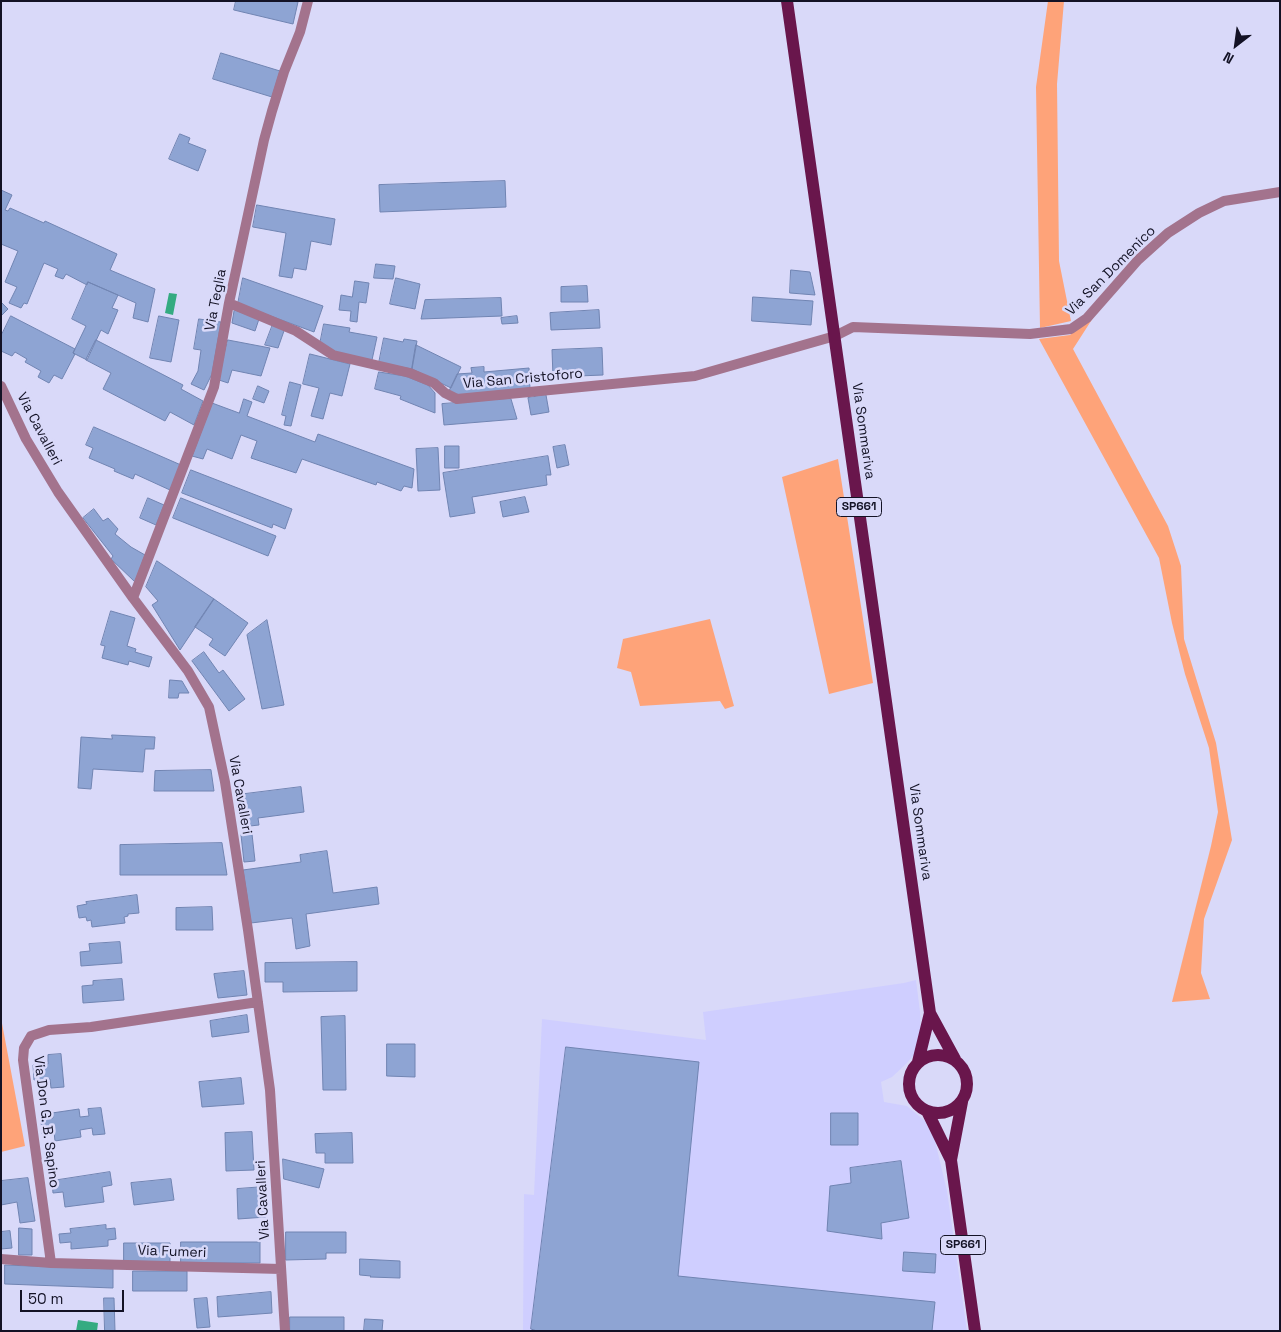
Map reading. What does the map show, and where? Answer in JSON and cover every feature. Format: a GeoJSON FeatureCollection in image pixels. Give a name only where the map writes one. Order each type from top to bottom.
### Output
{"type":"FeatureCollection","features":[{"type":"Feature","properties":{"kind":"main road","name":"Via Sommariva"},"geometry":{"type":"LineString","coordinates":[[787,1],[930,1014],[954,1059]]}},
{"type":"Feature","properties":{"kind":"main road","name":"Via Sommariva"},"geometry":{"type":"LineString","coordinates":[[918,1062],[930,1014]]}},
{"type":"Feature","properties":{"kind":"main road"},"geometry":{"type":"LineString","coordinates":[[936,1054],[946,1055],[954,1059],[962,1066],[968,1084],[962,1102],[946,1112],[936,1113],[918,1106],[912,1098],[909,1089],[909,1079],[912,1070],[918,1062],[936,1054]]}},
{"type":"Feature","properties":{"kind":"main road","name":"SP661"},"geometry":{"type":"LineString","coordinates":[[951,1160],[962,1102]]}},
{"type":"Feature","properties":{"kind":"main road","name":"SP661"},"geometry":{"type":"LineString","coordinates":[[927,1111],[951,1160],[975,1331]]}},
{"type":"Feature","properties":{"kind":"street","name":"Via Teglia"},"geometry":{"type":"LineString","coordinates":[[133,598],[214,387],[229,303],[272,111],[284,72],[300,32],[308,1]]}},
{"type":"Feature","properties":{"kind":"street","name":"Via San Domenico"},"geometry":{"type":"LineString","coordinates":[[835,336],[853,327],[1030,334],[1071,329],[1087,318],[1138,260],[1168,233],[1199,213],[1224,201],[1280,192]]}},
{"type":"Feature","properties":{"kind":"street","name":"Via San Cristoforo"},"geometry":{"type":"LineString","coordinates":[[229,303],[296,331],[333,355],[410,372],[434,383],[444,393],[457,399],[695,376],[835,336]]}},
{"type":"Feature","properties":{"kind":"street","name":"Via Cavalleri"},"geometry":{"type":"LineString","coordinates":[[1,386],[26,439],[58,492],[133,598],[188,671],[209,707],[225,782],[270,1090],[281,1269]]}},
{"type":"Feature","properties":{"kind":"street","name":"Via Don G. B. Sapino"},"geometry":{"type":"LineString","coordinates":[[51,1262],[23,1060],[24,1048],[31,1036],[49,1030],[91,1027],[258,1002]]}},
{"type":"Feature","properties":{"kind":"street","name":"Via Fumeri"},"geometry":{"type":"LineString","coordinates":[[1,1259],[281,1269]]}},
{"type":"Feature","properties":{"kind":"street"},"geometry":{"type":"LineString","coordinates":[[281,1269],[285,1331]]}},
{"type":"Feature","properties":{"kind":"shaded area"},"geometry":{"type":"Polygon","coordinates":[[[1048,1],[1064,1],[1057,84],[1059,261],[1071,321],[1040,328],[1036,87],[1048,1]]]}},
{"type":"Feature","properties":{"kind":"shaded area"},"geometry":{"type":"Polygon","coordinates":[[[169,293],[177,294],[173,315],[165,313],[169,293]]]}},
{"type":"Feature","properties":{"kind":"shaded area"},"geometry":{"type":"Polygon","coordinates":[[[1100,307],[1073,349],[1168,526],[1181,566],[1184,639],[1216,743],[1232,840],[1204,919],[1201,973],[1210,999],[1172,1002],[1218,812],[1209,748],[1185,674],[1172,623],[1159,558],[1039,339],[1070,335],[1100,307]]]}},
{"type":"Feature","properties":{"kind":"shaded area"},"geometry":{"type":"Polygon","coordinates":[[[838,459],[873,683],[829,694],[782,477],[838,459]]]}},
{"type":"Feature","properties":{"kind":"shaded area"},"geometry":{"type":"Polygon","coordinates":[[[710,619],[734,706],[725,709],[720,701],[640,706],[631,672],[617,668],[623,639],[710,619]]]}},
{"type":"Feature","properties":{"kind":"shaded area"},"geometry":{"type":"Polygon","coordinates":[[[916,980],[921,1038],[918,1050],[892,1077],[881,1082],[884,1102],[907,1106],[925,1121],[935,1141],[947,1191],[967,1331],[523,1331],[524,1194],[534,1195],[542,1019],[706,1040],[703,1012],[916,980]]]}},
{"type":"Feature","properties":{"kind":"shaded area"},"geometry":{"type":"Polygon","coordinates":[[[1,1018],[25,1146],[1,1152],[1,1018]]]}},
{"type":"Feature","properties":{"kind":"shaded area"},"geometry":{"type":"Polygon","coordinates":[[[78,1320],[98,1323],[97,1331],[76,1331],[78,1320]]]}},
{"type":"Feature","properties":{"kind":"building"},"geometry":{"type":"Polygon","coordinates":[[[236,1],[298,2],[293,24],[234,10],[236,1]]]}},
{"type":"Feature","properties":{"kind":"building"},"geometry":{"type":"Polygon","coordinates":[[[221,53],[280,71],[272,97],[213,79],[221,53]]]}},
{"type":"Feature","properties":{"kind":"building"},"geometry":{"type":"Polygon","coordinates":[[[180,134],[190,138],[188,143],[206,150],[198,171],[169,159],[180,134]]]}},
{"type":"Feature","properties":{"kind":"building"},"geometry":{"type":"Polygon","coordinates":[[[505,181],[506,207],[380,212],[379,185],[505,181]]]}},
{"type":"Feature","properties":{"kind":"building"},"geometry":{"type":"Polygon","coordinates":[[[1,190],[12,195],[5,210],[8,211],[10,208],[44,223],[45,221],[117,254],[110,270],[155,289],[148,322],[133,318],[136,303],[88,282],[87,285],[66,274],[63,279],[55,276],[58,269],[44,263],[27,304],[24,303],[21,308],[9,303],[17,287],[5,282],[18,251],[1,244],[1,190]]]}},
{"type":"Feature","properties":{"kind":"building"},"geometry":{"type":"Polygon","coordinates":[[[257,205],[335,219],[331,245],[311,241],[306,270],[294,268],[292,278],[279,276],[286,233],[253,227],[257,205]]]}},
{"type":"Feature","properties":{"kind":"building"},"geometry":{"type":"Polygon","coordinates":[[[376,264],[395,266],[393,279],[374,278],[376,264]]]}},
{"type":"Feature","properties":{"kind":"building"},"geometry":{"type":"Polygon","coordinates":[[[791,270],[810,272],[815,295],[790,293],[791,270]]]}},
{"type":"Feature","properties":{"kind":"building"},"geometry":{"type":"Polygon","coordinates":[[[243,278],[323,306],[314,332],[238,304],[243,278]]]}},
{"type":"Feature","properties":{"kind":"building"},"geometry":{"type":"Polygon","coordinates":[[[396,278],[420,284],[415,309],[390,304],[396,278]]]}},
{"type":"Feature","properties":{"kind":"building"},"geometry":{"type":"Polygon","coordinates":[[[355,281],[369,283],[366,303],[359,302],[357,322],[350,321],[351,311],[339,310],[341,295],[352,297],[355,281]]]}},
{"type":"Feature","properties":{"kind":"building"},"geometry":{"type":"Polygon","coordinates":[[[88,282],[118,295],[112,308],[118,310],[108,334],[101,330],[87,360],[73,353],[86,326],[72,319],[88,282]]]}},
{"type":"Feature","properties":{"kind":"building"},"geometry":{"type":"Polygon","coordinates":[[[587,286],[588,302],[561,302],[561,287],[587,286]]]}},
{"type":"Feature","properties":{"kind":"building"},"geometry":{"type":"Polygon","coordinates":[[[753,297],[813,301],[811,325],[752,321],[753,297]]]}},
{"type":"Feature","properties":{"kind":"building"},"geometry":{"type":"Polygon","coordinates":[[[501,298],[502,316],[421,319],[425,300],[501,298]]]}},
{"type":"Feature","properties":{"kind":"building"},"geometry":{"type":"Polygon","coordinates":[[[1,302],[8,309],[1,316],[1,302]]]}},
{"type":"Feature","properties":{"kind":"building"},"geometry":{"type":"Polygon","coordinates":[[[235,310],[259,319],[255,331],[232,323],[235,310]]]}},
{"type":"Feature","properties":{"kind":"building"},"geometry":{"type":"Polygon","coordinates":[[[599,310],[600,328],[551,330],[550,313],[599,310]]]}},
{"type":"Feature","properties":{"kind":"building"},"geometry":{"type":"Polygon","coordinates":[[[11,316],[75,349],[73,353],[75,354],[62,379],[54,375],[49,383],[38,377],[41,371],[25,362],[27,359],[15,352],[12,356],[1,351],[1,336],[11,316]]]}},
{"type":"Feature","properties":{"kind":"building"},"geometry":{"type":"Polygon","coordinates":[[[159,316],[179,320],[171,362],[150,358],[159,316]]]}},
{"type":"Feature","properties":{"kind":"building"},"geometry":{"type":"Polygon","coordinates":[[[517,316],[518,323],[502,324],[501,318],[517,316]]]}},
{"type":"Feature","properties":{"kind":"building"},"geometry":{"type":"Polygon","coordinates":[[[199,319],[221,322],[212,374],[204,390],[191,384],[198,371],[201,350],[194,349],[199,319]]]}},
{"type":"Feature","properties":{"kind":"building"},"geometry":{"type":"Polygon","coordinates":[[[273,324],[285,328],[278,348],[265,345],[273,324]]]}},
{"type":"Feature","properties":{"kind":"building"},"geometry":{"type":"Polygon","coordinates":[[[324,324],[350,328],[349,332],[377,337],[372,360],[342,355],[320,344],[324,324]]]}},
{"type":"Feature","properties":{"kind":"building"},"geometry":{"type":"Polygon","coordinates":[[[384,338],[403,342],[404,339],[417,341],[412,369],[379,363],[384,338]]]}},
{"type":"Feature","properties":{"kind":"building"},"geometry":{"type":"Polygon","coordinates":[[[96,340],[183,385],[181,389],[203,401],[194,425],[170,412],[165,421],[103,389],[111,373],[86,360],[96,340]]]}},
{"type":"Feature","properties":{"kind":"building"},"geometry":{"type":"Polygon","coordinates":[[[228,340],[270,348],[261,376],[232,370],[228,383],[219,380],[228,340]]]}},
{"type":"Feature","properties":{"kind":"building"},"geometry":{"type":"Polygon","coordinates":[[[416,345],[461,367],[451,388],[412,369],[416,345]]]}},
{"type":"Feature","properties":{"kind":"building"},"geometry":{"type":"Polygon","coordinates":[[[602,348],[603,375],[553,377],[552,350],[602,348]]]}},
{"type":"Feature","properties":{"kind":"building"},"geometry":{"type":"Polygon","coordinates":[[[310,354],[350,364],[342,396],[330,393],[323,419],[311,416],[319,388],[303,384],[310,354]]]}},
{"type":"Feature","properties":{"kind":"building"},"geometry":{"type":"Polygon","coordinates":[[[484,367],[484,372],[529,368],[530,389],[457,396],[449,391],[457,374],[472,373],[471,368],[484,367]]]}},
{"type":"Feature","properties":{"kind":"building"},"geometry":{"type":"Polygon","coordinates":[[[379,372],[405,376],[428,385],[435,393],[435,413],[400,399],[401,396],[375,389],[379,372]]]}},
{"type":"Feature","properties":{"kind":"building"},"geometry":{"type":"Polygon","coordinates":[[[290,382],[301,385],[291,426],[284,425],[286,416],[282,415],[290,382]]]}},
{"type":"Feature","properties":{"kind":"building"},"geometry":{"type":"Polygon","coordinates":[[[258,386],[269,391],[264,403],[253,399],[258,386]]]}},
{"type":"Feature","properties":{"kind":"building"},"geometry":{"type":"Polygon","coordinates":[[[546,395],[549,412],[531,415],[528,398],[546,395]]]}},
{"type":"Feature","properties":{"kind":"building"},"geometry":{"type":"Polygon","coordinates":[[[244,399],[252,402],[247,416],[315,442],[318,434],[414,469],[412,488],[404,486],[401,491],[377,482],[376,485],[302,459],[296,473],[251,458],[257,441],[241,435],[232,459],[207,449],[203,459],[192,456],[212,403],[239,413],[244,399]]]}},
{"type":"Feature","properties":{"kind":"building"},"geometry":{"type":"Polygon","coordinates":[[[511,399],[517,419],[444,425],[442,404],[511,399]]]}},
{"type":"Feature","properties":{"kind":"building"},"geometry":{"type":"Polygon","coordinates":[[[94,427],[181,465],[170,490],[135,474],[133,479],[89,458],[93,448],[86,445],[94,427]]]}},
{"type":"Feature","properties":{"kind":"building"},"geometry":{"type":"Polygon","coordinates":[[[565,445],[569,465],[557,468],[553,447],[565,445]]]}},
{"type":"Feature","properties":{"kind":"building"},"geometry":{"type":"Polygon","coordinates":[[[445,446],[459,446],[459,468],[445,468],[445,446]]]}},
{"type":"Feature","properties":{"kind":"building"},"geometry":{"type":"Polygon","coordinates":[[[438,448],[440,490],[418,491],[416,449],[438,448]]]}},
{"type":"Feature","properties":{"kind":"building"},"geometry":{"type":"Polygon","coordinates":[[[548,456],[551,475],[546,475],[547,485],[472,497],[475,513],[450,517],[443,473],[548,456]]]}},
{"type":"Feature","properties":{"kind":"building"},"geometry":{"type":"Polygon","coordinates":[[[191,470],[292,509],[285,529],[273,524],[272,528],[182,493],[191,470]]]}},
{"type":"Feature","properties":{"kind":"building"},"geometry":{"type":"Polygon","coordinates":[[[525,497],[529,512],[503,517],[500,502],[525,497]]]}},
{"type":"Feature","properties":{"kind":"building"},"geometry":{"type":"Polygon","coordinates":[[[148,498],[164,505],[156,525],[140,518],[148,498]]]}},
{"type":"Feature","properties":{"kind":"building"},"geometry":{"type":"Polygon","coordinates":[[[181,498],[276,536],[268,556],[173,518],[181,498]]]}},
{"type":"Feature","properties":{"kind":"building"},"geometry":{"type":"Polygon","coordinates":[[[94,509],[103,521],[108,518],[118,529],[115,534],[145,555],[135,582],[111,559],[113,556],[83,518],[94,509]]]}},
{"type":"Feature","properties":{"kind":"building"},"geometry":{"type":"Polygon","coordinates":[[[157,561],[214,599],[180,650],[152,605],[158,601],[146,587],[157,561]]]}},
{"type":"Feature","properties":{"kind":"building"},"geometry":{"type":"Polygon","coordinates":[[[214,599],[248,623],[225,656],[209,645],[213,639],[195,627],[214,599]]]}},
{"type":"Feature","properties":{"kind":"building"},"geometry":{"type":"Polygon","coordinates":[[[111,611],[135,618],[127,646],[136,649],[135,652],[152,657],[149,667],[129,661],[128,665],[102,658],[105,646],[101,645],[111,611]]]}},
{"type":"Feature","properties":{"kind":"building"},"geometry":{"type":"Polygon","coordinates":[[[267,620],[284,705],[262,709],[247,635],[267,620]]]}},
{"type":"Feature","properties":{"kind":"building"},"geometry":{"type":"Polygon","coordinates":[[[204,652],[219,673],[223,670],[245,699],[229,711],[192,661],[204,652]]]}},
{"type":"Feature","properties":{"kind":"building"},"geometry":{"type":"Polygon","coordinates":[[[170,680],[182,681],[189,693],[179,693],[178,698],[169,698],[170,680]]]}},
{"type":"Feature","properties":{"kind":"building"},"geometry":{"type":"Polygon","coordinates":[[[112,735],[155,737],[154,749],[145,749],[143,772],[93,769],[91,789],[78,788],[81,737],[112,739],[112,735]]]}},
{"type":"Feature","properties":{"kind":"building"},"geometry":{"type":"Polygon","coordinates":[[[211,770],[214,791],[154,791],[155,771],[211,770]]]}},
{"type":"Feature","properties":{"kind":"building"},"geometry":{"type":"Polygon","coordinates":[[[301,787],[304,812],[258,818],[259,825],[241,827],[237,795],[301,787]]]}},
{"type":"Feature","properties":{"kind":"building"},"geometry":{"type":"Polygon","coordinates":[[[252,834],[255,861],[244,862],[241,835],[252,834]]]}},
{"type":"Feature","properties":{"kind":"building"},"geometry":{"type":"Polygon","coordinates":[[[222,843],[227,875],[120,875],[120,845],[222,843]]]}},
{"type":"Feature","properties":{"kind":"building"},"geometry":{"type":"Polygon","coordinates":[[[327,851],[333,893],[377,887],[379,904],[306,914],[310,946],[296,949],[292,918],[251,923],[243,870],[301,862],[300,855],[327,851]]]}},
{"type":"Feature","properties":{"kind":"building"},"geometry":{"type":"Polygon","coordinates":[[[137,895],[139,913],[128,914],[128,916],[124,917],[125,923],[92,927],[91,920],[87,921],[86,917],[79,918],[77,906],[87,904],[86,902],[137,895]]]}},
{"type":"Feature","properties":{"kind":"building"},"geometry":{"type":"Polygon","coordinates":[[[212,907],[213,930],[176,930],[176,908],[212,907]]]}},
{"type":"Feature","properties":{"kind":"building"},"geometry":{"type":"Polygon","coordinates":[[[120,942],[122,963],[81,966],[80,952],[90,951],[89,944],[120,942]]]}},
{"type":"Feature","properties":{"kind":"building"},"geometry":{"type":"Polygon","coordinates":[[[357,962],[357,991],[283,992],[283,982],[265,982],[265,963],[357,962]]]}},
{"type":"Feature","properties":{"kind":"building"},"geometry":{"type":"Polygon","coordinates":[[[244,971],[247,995],[218,998],[214,974],[244,971]]]}},
{"type":"Feature","properties":{"kind":"building"},"geometry":{"type":"Polygon","coordinates":[[[122,979],[124,1000],[83,1003],[82,986],[93,985],[93,981],[122,979]]]}},
{"type":"Feature","properties":{"kind":"building"},"geometry":{"type":"Polygon","coordinates":[[[247,1015],[249,1032],[212,1037],[210,1021],[247,1015]]]}},
{"type":"Feature","properties":{"kind":"building"},"geometry":{"type":"Polygon","coordinates":[[[345,1016],[346,1090],[323,1090],[321,1017],[345,1016]]]}},
{"type":"Feature","properties":{"kind":"building"},"geometry":{"type":"Polygon","coordinates":[[[387,1044],[415,1044],[415,1077],[387,1076],[387,1044]]]}},
{"type":"Feature","properties":{"kind":"building"},"geometry":{"type":"Polygon","coordinates":[[[566,1047],[699,1062],[678,1276],[935,1302],[932,1331],[537,1331],[531,1329],[566,1047]]]}},
{"type":"Feature","properties":{"kind":"building"},"geometry":{"type":"Polygon","coordinates":[[[61,1054],[64,1087],[51,1088],[50,1079],[34,1080],[33,1065],[48,1064],[48,1055],[61,1054]]]}},
{"type":"Feature","properties":{"kind":"building"},"geometry":{"type":"Polygon","coordinates":[[[241,1078],[244,1104],[202,1107],[199,1082],[241,1078]]]}},
{"type":"Feature","properties":{"kind":"building"},"geometry":{"type":"Polygon","coordinates":[[[101,1108],[105,1134],[93,1135],[92,1128],[80,1130],[81,1137],[55,1141],[54,1132],[42,1134],[41,1120],[53,1118],[52,1113],[79,1109],[80,1117],[89,1116],[88,1109],[101,1108]]]}},
{"type":"Feature","properties":{"kind":"building"},"geometry":{"type":"Polygon","coordinates":[[[831,1113],[858,1113],[858,1145],[831,1145],[831,1113]]]}},
{"type":"Feature","properties":{"kind":"building"},"geometry":{"type":"Polygon","coordinates":[[[252,1132],[254,1170],[226,1171],[225,1133],[252,1132]]]}},
{"type":"Feature","properties":{"kind":"building"},"geometry":{"type":"Polygon","coordinates":[[[352,1133],[353,1163],[325,1163],[325,1153],[316,1153],[315,1134],[352,1133]]]}},
{"type":"Feature","properties":{"kind":"building"},"geometry":{"type":"Polygon","coordinates":[[[283,1159],[324,1169],[319,1188],[284,1179],[283,1159]]]}},
{"type":"Feature","properties":{"kind":"building"},"geometry":{"type":"Polygon","coordinates":[[[901,1161],[909,1218],[881,1223],[882,1239],[827,1231],[830,1186],[851,1183],[850,1168],[901,1161]]]}},
{"type":"Feature","properties":{"kind":"building"},"geometry":{"type":"Polygon","coordinates":[[[110,1172],[112,1185],[102,1187],[104,1202],[65,1207],[63,1192],[53,1193],[52,1181],[110,1172]]]}},
{"type":"Feature","properties":{"kind":"building"},"geometry":{"type":"Polygon","coordinates":[[[28,1178],[35,1221],[20,1223],[17,1202],[1,1205],[1,1181],[28,1178]]]}},
{"type":"Feature","properties":{"kind":"building"},"geometry":{"type":"Polygon","coordinates":[[[171,1179],[174,1200],[134,1205],[131,1183],[171,1179]]]}},
{"type":"Feature","properties":{"kind":"building"},"geometry":{"type":"Polygon","coordinates":[[[264,1187],[266,1217],[238,1219],[237,1189],[264,1187]]]}},
{"type":"Feature","properties":{"kind":"building"},"geometry":{"type":"Polygon","coordinates":[[[106,1225],[106,1229],[115,1228],[116,1239],[108,1240],[108,1246],[71,1249],[71,1242],[60,1243],[59,1234],[71,1233],[70,1229],[106,1225]]]}},
{"type":"Feature","properties":{"kind":"building"},"geometry":{"type":"Polygon","coordinates":[[[19,1228],[32,1229],[32,1255],[19,1255],[19,1228]]]}},
{"type":"Feature","properties":{"kind":"building"},"geometry":{"type":"Polygon","coordinates":[[[10,1231],[12,1248],[1,1249],[1,1232],[10,1231]]]}},
{"type":"Feature","properties":{"kind":"building"},"geometry":{"type":"Polygon","coordinates":[[[286,1232],[346,1232],[346,1253],[326,1253],[326,1259],[286,1260],[286,1232]]]}},
{"type":"Feature","properties":{"kind":"building"},"geometry":{"type":"Polygon","coordinates":[[[181,1242],[260,1242],[260,1263],[181,1263],[181,1242]]]}},
{"type":"Feature","properties":{"kind":"building"},"geometry":{"type":"Polygon","coordinates":[[[124,1243],[170,1243],[170,1262],[124,1261],[124,1243]]]}},
{"type":"Feature","properties":{"kind":"building"},"geometry":{"type":"Polygon","coordinates":[[[904,1252],[936,1254],[935,1273],[903,1271],[904,1252]]]}},
{"type":"Feature","properties":{"kind":"building"},"geometry":{"type":"Polygon","coordinates":[[[360,1259],[400,1261],[400,1278],[360,1275],[360,1259]]]}},
{"type":"Feature","properties":{"kind":"building"},"geometry":{"type":"Polygon","coordinates":[[[5,1265],[113,1269],[113,1288],[5,1284],[5,1265]]]}},
{"type":"Feature","properties":{"kind":"building"},"geometry":{"type":"Polygon","coordinates":[[[133,1271],[187,1271],[187,1291],[133,1291],[133,1271]]]}},
{"type":"Feature","properties":{"kind":"building"},"geometry":{"type":"Polygon","coordinates":[[[271,1292],[272,1313],[218,1317],[217,1297],[271,1292]]]}},
{"type":"Feature","properties":{"kind":"building"},"geometry":{"type":"Polygon","coordinates":[[[104,1298],[114,1298],[115,1331],[105,1331],[104,1298]]]}},
{"type":"Feature","properties":{"kind":"building"},"geometry":{"type":"Polygon","coordinates":[[[207,1298],[210,1327],[197,1328],[194,1299],[207,1298]]]}},
{"type":"Feature","properties":{"kind":"building"},"geometry":{"type":"Polygon","coordinates":[[[290,1317],[344,1317],[344,1331],[290,1331],[290,1317]]]}},
{"type":"Feature","properties":{"kind":"building"},"geometry":{"type":"Polygon","coordinates":[[[365,1319],[383,1320],[382,1331],[364,1331],[365,1319]]]}}]}
